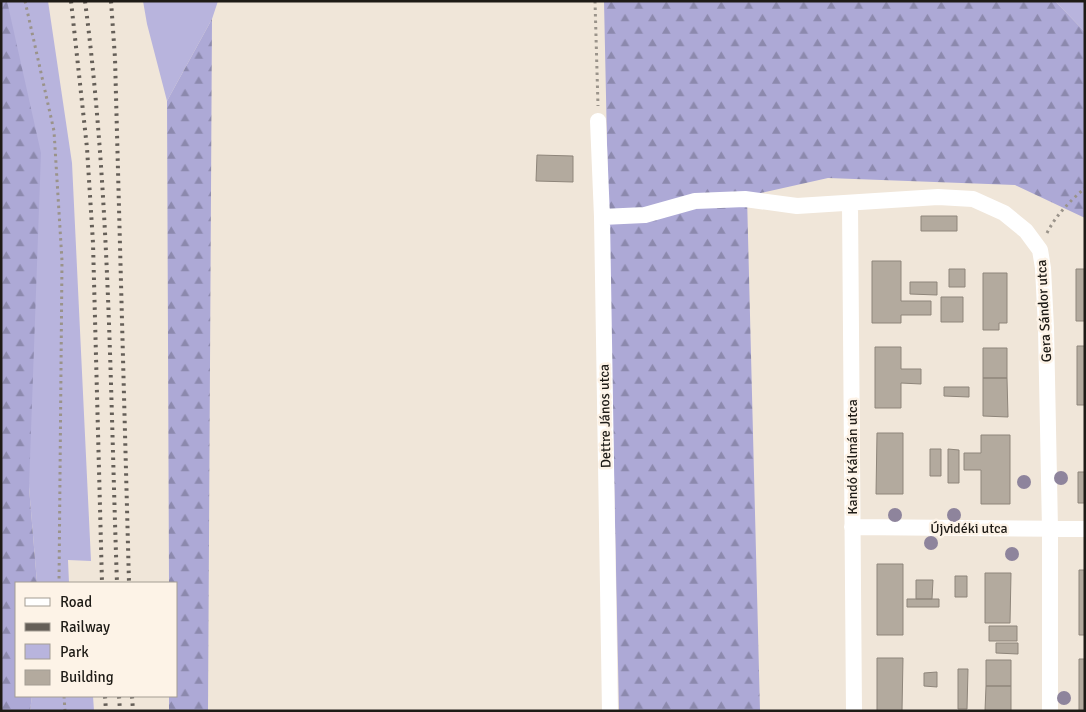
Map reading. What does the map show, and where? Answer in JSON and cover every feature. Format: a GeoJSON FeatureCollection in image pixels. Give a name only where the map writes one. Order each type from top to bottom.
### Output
{"type":"FeatureCollection","features":[{"type":"Feature","properties":{"kind":"street","name":"Dettre János utca"},"geometry":{"type":"LineString","coordinates":[[598,121],[602,217],[610,711]]}},
{"type":"Feature","properties":{"kind":"street","name":"Gera Sándor utca"},"geometry":{"type":"LineString","coordinates":[[602,217],[645,215],[695,201],[744,199],[797,206],[850,204],[938,196],[973,199],[1004,213],[1026,231],[1040,250],[1043,268],[1050,529],[1050,711]]}},
{"type":"Feature","properties":{"kind":"street","name":"Kandó Kálmán utca"},"geometry":{"type":"LineString","coordinates":[[850,204],[854,711]]}},
{"type":"Feature","properties":{"kind":"street","name":"Újvidéki utca"},"geometry":{"type":"LineString","coordinates":[[852,527],[1085,529]]}},
{"type":"Feature","properties":{"kind":"path"},"geometry":{"type":"LineString","coordinates":[[25,1],[54,132],[62,252],[59,582]]}},
{"type":"Feature","properties":{"kind":"path"},"geometry":{"type":"LineString","coordinates":[[595,1],[598,121]]}},
{"type":"Feature","properties":{"kind":"path"},"geometry":{"type":"LineString","coordinates":[[1040,250],[1052,222],[1069,202],[1085,188]]}},
{"type":"Feature","properties":{"kind":"path"},"geometry":{"type":"LineString","coordinates":[[64,697],[64,711]]}},
{"type":"Feature","properties":{"kind":"green space"},"geometry":{"type":"Polygon","coordinates":[[[1,1],[7,1],[41,153],[29,487],[37,582],[15,582],[15,697],[32,697],[30,711],[1,711],[1,1]]]}},
{"type":"Feature","properties":{"kind":"green space"},"geometry":{"type":"Polygon","coordinates":[[[7,1],[48,1],[72,163],[91,561],[68,560],[69,582],[37,582],[29,487],[7,1]]]}},
{"type":"Feature","properties":{"kind":"green space"},"geometry":{"type":"Polygon","coordinates":[[[143,1],[218,1],[212,19],[167,101],[147,24],[143,1]]]}},
{"type":"Feature","properties":{"kind":"green space"},"geometry":{"type":"Polygon","coordinates":[[[604,1],[1055,1],[1085,32],[1085,218],[1015,185],[828,178],[747,196],[760,711],[619,711],[604,1]]]}},
{"type":"Feature","properties":{"kind":"green space"},"geometry":{"type":"Polygon","coordinates":[[[1055,1],[1085,1],[1085,32],[1055,1]]]}},
{"type":"Feature","properties":{"kind":"green space"},"geometry":{"type":"Polygon","coordinates":[[[212,19],[208,711],[169,711],[169,697],[178,697],[178,582],[169,582],[167,101],[212,19]]]}},
{"type":"Feature","properties":{"kind":"green space"},"geometry":{"type":"Polygon","coordinates":[[[32,697],[93,697],[94,711],[30,711],[32,697]]]}},
{"type":"Feature","properties":{"kind":"building"},"geometry":{"type":"Polygon","coordinates":[[[537,155],[573,156],[573,182],[536,181],[537,155]]]}},
{"type":"Feature","properties":{"kind":"building"},"geometry":{"type":"Polygon","coordinates":[[[921,216],[957,216],[957,231],[921,231],[921,216]]]}},
{"type":"Feature","properties":{"kind":"building"},"geometry":{"type":"Polygon","coordinates":[[[872,261],[901,261],[901,301],[931,301],[931,315],[901,315],[901,323],[872,323],[872,261]]]}},
{"type":"Feature","properties":{"kind":"building"},"geometry":{"type":"Polygon","coordinates":[[[949,269],[965,269],[965,287],[949,287],[949,269]]]}},
{"type":"Feature","properties":{"kind":"building"},"geometry":{"type":"Polygon","coordinates":[[[1076,269],[1085,269],[1085,321],[1076,321],[1076,269]]]}},
{"type":"Feature","properties":{"kind":"building"},"geometry":{"type":"Polygon","coordinates":[[[983,273],[1007,273],[1007,323],[999,323],[999,330],[983,330],[983,273]]]}},
{"type":"Feature","properties":{"kind":"building"},"geometry":{"type":"Polygon","coordinates":[[[910,282],[937,282],[937,295],[910,294],[910,282]]]}},
{"type":"Feature","properties":{"kind":"building"},"geometry":{"type":"Polygon","coordinates":[[[941,297],[963,297],[963,322],[941,322],[941,297]]]}},
{"type":"Feature","properties":{"kind":"building"},"geometry":{"type":"Polygon","coordinates":[[[1077,346],[1085,346],[1085,405],[1077,405],[1077,346]]]}},
{"type":"Feature","properties":{"kind":"building"},"geometry":{"type":"Polygon","coordinates":[[[875,347],[901,347],[901,369],[921,369],[921,384],[901,383],[901,408],[875,408],[875,347]]]}},
{"type":"Feature","properties":{"kind":"building"},"geometry":{"type":"Polygon","coordinates":[[[983,348],[1007,348],[1007,378],[983,378],[983,348]]]}},
{"type":"Feature","properties":{"kind":"building"},"geometry":{"type":"Polygon","coordinates":[[[983,378],[1007,378],[1008,417],[983,416],[983,378]]]}},
{"type":"Feature","properties":{"kind":"building"},"geometry":{"type":"Polygon","coordinates":[[[944,387],[969,387],[969,397],[944,396],[944,387]]]}},
{"type":"Feature","properties":{"kind":"building"},"geometry":{"type":"Polygon","coordinates":[[[877,433],[903,433],[903,494],[876,494],[877,433]]]}},
{"type":"Feature","properties":{"kind":"building"},"geometry":{"type":"Polygon","coordinates":[[[981,435],[1010,435],[1010,504],[981,504],[981,470],[964,470],[964,453],[981,453],[981,435]]]}},
{"type":"Feature","properties":{"kind":"building"},"geometry":{"type":"Polygon","coordinates":[[[930,449],[941,449],[941,476],[930,476],[930,449]]]}},
{"type":"Feature","properties":{"kind":"building"},"geometry":{"type":"Polygon","coordinates":[[[948,449],[959,450],[959,483],[948,483],[948,449]]]}},
{"type":"Feature","properties":{"kind":"building"},"geometry":{"type":"Polygon","coordinates":[[[1078,472],[1085,472],[1085,503],[1078,503],[1078,472]]]}},
{"type":"Feature","properties":{"kind":"building"},"geometry":{"type":"Polygon","coordinates":[[[877,564],[903,564],[903,635],[877,635],[877,564]]]}},
{"type":"Feature","properties":{"kind":"building"},"geometry":{"type":"Polygon","coordinates":[[[1079,570],[1085,570],[1085,635],[1079,635],[1079,570]]]}},
{"type":"Feature","properties":{"kind":"building"},"geometry":{"type":"Polygon","coordinates":[[[985,573],[1011,573],[1010,623],[985,623],[985,573]]]}},
{"type":"Feature","properties":{"kind":"building"},"geometry":{"type":"Polygon","coordinates":[[[955,576],[967,576],[967,597],[955,597],[955,576]]]}},
{"type":"Feature","properties":{"kind":"building"},"geometry":{"type":"Polygon","coordinates":[[[916,580],[933,580],[932,599],[916,599],[916,580]]]}},
{"type":"Feature","properties":{"kind":"building"},"geometry":{"type":"Polygon","coordinates":[[[907,599],[939,599],[939,607],[907,607],[907,599]]]}},
{"type":"Feature","properties":{"kind":"building"},"geometry":{"type":"Polygon","coordinates":[[[989,626],[1017,626],[1017,641],[989,641],[989,626]]]}},
{"type":"Feature","properties":{"kind":"building"},"geometry":{"type":"Polygon","coordinates":[[[996,643],[1018,643],[1018,654],[996,653],[996,643]]]}},
{"type":"Feature","properties":{"kind":"building"},"geometry":{"type":"Polygon","coordinates":[[[877,658],[903,658],[902,711],[877,711],[877,658]]]}},
{"type":"Feature","properties":{"kind":"building"},"geometry":{"type":"Polygon","coordinates":[[[1079,659],[1085,659],[1085,711],[1079,711],[1079,659]]]}},
{"type":"Feature","properties":{"kind":"building"},"geometry":{"type":"Polygon","coordinates":[[[986,660],[1011,660],[1011,686],[986,686],[986,660]]]}},
{"type":"Feature","properties":{"kind":"building"},"geometry":{"type":"Polygon","coordinates":[[[958,669],[968,669],[967,709],[958,709],[958,669]]]}},
{"type":"Feature","properties":{"kind":"building"},"geometry":{"type":"Polygon","coordinates":[[[937,672],[937,687],[924,686],[924,673],[937,672]]]}},
{"type":"Feature","properties":{"kind":"building"},"geometry":{"type":"Polygon","coordinates":[[[986,686],[1011,686],[1011,711],[985,711],[986,686]]]}},
{"type":"Feature","properties":{"kind":"railway"},"geometry":{"type":"LineString","coordinates":[[71,1],[87,148],[93,243],[102,582]]}},
{"type":"Feature","properties":{"kind":"railway"},"geometry":{"type":"LineString","coordinates":[[85,1],[100,146],[108,292],[117,582]]}},
{"type":"Feature","properties":{"kind":"railway"},"geometry":{"type":"LineString","coordinates":[[111,1],[115,58],[129,582]]}},
{"type":"Feature","properties":{"kind":"railway"},"geometry":{"type":"LineString","coordinates":[[105,697],[106,711]]}},
{"type":"Feature","properties":{"kind":"railway"},"geometry":{"type":"LineString","coordinates":[[119,697],[120,711]]}},
{"type":"Feature","properties":{"kind":"railway"},"geometry":{"type":"LineString","coordinates":[[132,697],[133,711]]}}]}
